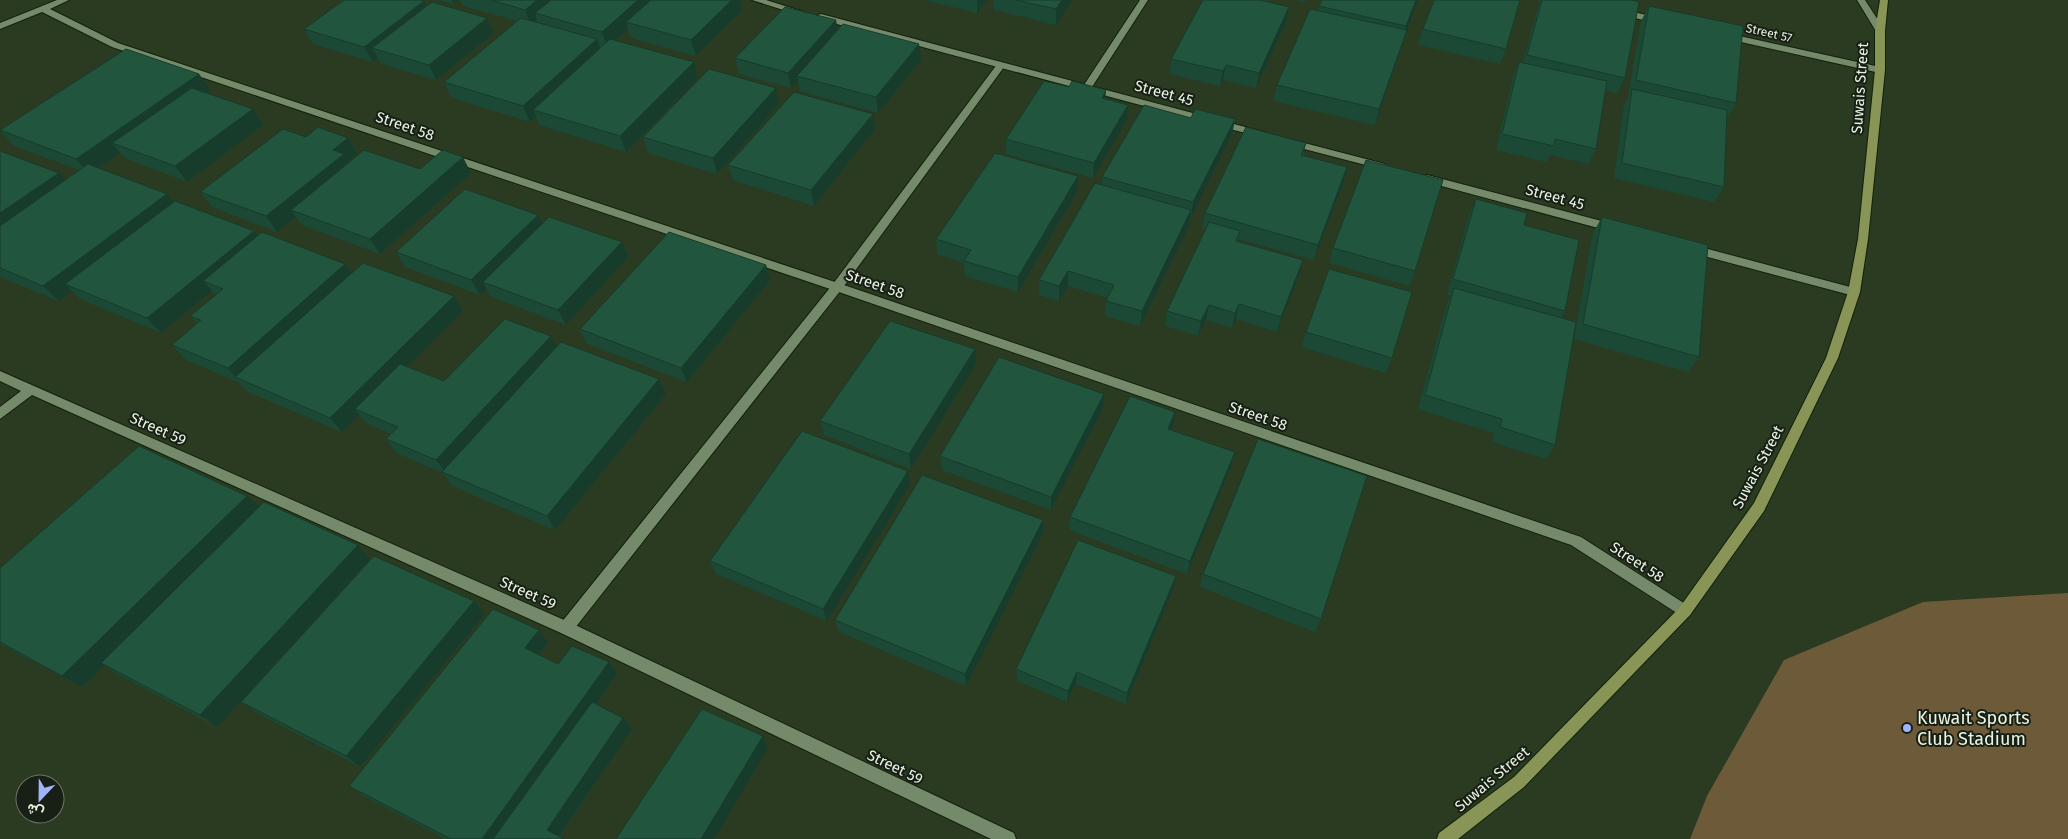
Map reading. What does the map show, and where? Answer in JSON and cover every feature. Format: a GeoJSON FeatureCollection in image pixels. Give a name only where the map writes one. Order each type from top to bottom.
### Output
{"type":"FeatureCollection","features":[{"type":"Feature","properties":{"kind":"street"},"geometry":{"type":"LineString","coordinates":[[0,26],[66,0]]}},
{"type":"Feature","properties":{"kind":"street","name":"Street 45"},"geometry":{"type":"LineString","coordinates":[[756,0],[1394,170]]}},
{"type":"Feature","properties":{"kind":"street"},"geometry":{"type":"LineString","coordinates":[[1087,88],[1144,0]]}},
{"type":"Feature","properties":{"kind":"street"},"geometry":{"type":"LineString","coordinates":[[1861,0],[1880,31]]}},
{"type":"Feature","properties":{"kind":"street","name":"Suwais Street"},"geometry":{"type":"LineString","coordinates":[[1445,839],[1519,782],[1685,611],[1759,507],[1832,358],[1854,292],[1863,240],[1880,70],[1880,31],[1884,0]]}},
{"type":"Feature","properties":{"kind":"street","name":"Street 58"},"geometry":{"type":"LineString","coordinates":[[42,9],[116,45],[836,287],[1576,540],[1685,611]]}},
{"type":"Feature","properties":{"kind":"street"},"geometry":{"type":"LineString","coordinates":[[1612,11],[1670,23]]}},
{"type":"Feature","properties":{"kind":"street","name":"Street 57"},"geometry":{"type":"LineString","coordinates":[[1718,34],[1880,70]]}},
{"type":"Feature","properties":{"kind":"street"},"geometry":{"type":"LineString","coordinates":[[566,628],[836,287],[1001,65]]}},
{"type":"Feature","properties":{"kind":"street","name":"Street 45"},"geometry":{"type":"LineString","coordinates":[[1413,175],[1624,231]]}},
{"type":"Feature","properties":{"kind":"street"},"geometry":{"type":"LineString","coordinates":[[1681,246],[1854,292]]}},
{"type":"Feature","properties":{"kind":"street","name":"Street 59"},"geometry":{"type":"LineString","coordinates":[[0,376],[566,628],[1008,839]]}},
{"type":"Feature","properties":{"kind":"street"},"geometry":{"type":"LineString","coordinates":[[0,414],[30,390]]}},
{"type":"Feature","properties":{"kind":"shaded area","name":"Kuwait Sports Club Stadium"},"geometry":{"type":"Polygon","coordinates":[[[2068,593],[2068,839],[1690,839],[1707,796],[1784,660],[1923,602],[2068,593]]]}},
{"type":"Feature","properties":{"kind":"building"},"geometry":{"type":"Polygon","coordinates":[[[344,0],[424,1],[364,47],[304,29],[344,0]]]}},
{"type":"Feature","properties":{"kind":"building"},"geometry":{"type":"Polygon","coordinates":[[[491,0],[537,0],[525,10],[491,0]]]}},
{"type":"Feature","properties":{"kind":"building"},"geometry":{"type":"Polygon","coordinates":[[[551,0],[638,0],[602,32],[535,13],[551,0]]]}},
{"type":"Feature","properties":{"kind":"building"},"geometry":{"type":"Polygon","coordinates":[[[651,0],[732,0],[691,40],[626,22],[651,0]]]}},
{"type":"Feature","properties":{"kind":"building"},"geometry":{"type":"Polygon","coordinates":[[[1016,0],[1062,0],[1056,9],[1016,0]]]}},
{"type":"Feature","properties":{"kind":"building"},"geometry":{"type":"Polygon","coordinates":[[[1203,0],[1260,0],[1289,7],[1259,73],[1226,65],[1223,71],[1171,59],[1203,0]]]}},
{"type":"Feature","properties":{"kind":"building"},"geometry":{"type":"Polygon","coordinates":[[[1322,0],[1416,0],[1406,26],[1319,6],[1322,0]]]}},
{"type":"Feature","properties":{"kind":"building"},"geometry":{"type":"Polygon","coordinates":[[[1434,0],[1520,0],[1506,49],[1423,29],[1434,0]]]}},
{"type":"Feature","properties":{"kind":"building"},"geometry":{"type":"Polygon","coordinates":[[[1542,0],[1631,0],[1639,2],[1625,78],[1527,55],[1542,0]]]}},
{"type":"Feature","properties":{"kind":"building"},"geometry":{"type":"Polygon","coordinates":[[[432,2],[487,18],[429,65],[372,48],[432,2]]]}},
{"type":"Feature","properties":{"kind":"building"},"geometry":{"type":"Polygon","coordinates":[[[1649,6],[1743,26],[1736,103],[1636,80],[1649,6]]]}},
{"type":"Feature","properties":{"kind":"building"},"geometry":{"type":"Polygon","coordinates":[[[785,7],[836,20],[788,73],[735,58],[785,7]]]}},
{"type":"Feature","properties":{"kind":"building"},"geometry":{"type":"Polygon","coordinates":[[[1310,9],[1407,30],[1379,109],[1277,85],[1310,9]]]}},
{"type":"Feature","properties":{"kind":"building"},"geometry":{"type":"Polygon","coordinates":[[[521,18],[597,39],[523,106],[444,82],[521,18]]]}},
{"type":"Feature","properties":{"kind":"building"},"geometry":{"type":"Polygon","coordinates":[[[843,24],[919,44],[876,97],[797,76],[843,24]]]}},
{"type":"Feature","properties":{"kind":"building"},"geometry":{"type":"Polygon","coordinates":[[[610,39],[694,62],[620,136],[533,110],[610,39]]]}},
{"type":"Feature","properties":{"kind":"building"},"geometry":{"type":"Polygon","coordinates":[[[126,49],[199,74],[76,159],[0,130],[126,49]]]}},
{"type":"Feature","properties":{"kind":"building"},"geometry":{"type":"Polygon","coordinates":[[[1519,62],[1607,81],[1596,149],[1555,139],[1554,146],[1502,134],[1519,62]]]}},
{"type":"Feature","properties":{"kind":"building"},"geometry":{"type":"Polygon","coordinates":[[[709,69],[776,88],[713,158],[643,137],[709,69]]]}},
{"type":"Feature","properties":{"kind":"building"},"geometry":{"type":"Polygon","coordinates":[[[1044,81],[1069,87],[1072,81],[1106,90],[1102,98],[1128,105],[1094,163],[1006,139],[1044,81]]]}},
{"type":"Feature","properties":{"kind":"building"},"geometry":{"type":"Polygon","coordinates":[[[192,88],[253,109],[175,166],[112,143],[192,88]]]}},
{"type":"Feature","properties":{"kind":"building"},"geometry":{"type":"Polygon","coordinates":[[[1632,89],[1727,110],[1724,187],[1622,163],[1632,89]]]}},
{"type":"Feature","properties":{"kind":"building"},"geometry":{"type":"Polygon","coordinates":[[[794,92],[873,114],[811,190],[728,165],[794,92]]]}},
{"type":"Feature","properties":{"kind":"building"},"geometry":{"type":"Polygon","coordinates":[[[1144,105],[1191,118],[1195,109],[1235,119],[1193,202],[1102,177],[1144,105]]]}},
{"type":"Feature","properties":{"kind":"building"},"geometry":{"type":"Polygon","coordinates":[[[318,127],[348,138],[333,150],[344,154],[266,216],[200,192],[283,129],[306,137],[318,127]]]}},
{"type":"Feature","properties":{"kind":"building"},"geometry":{"type":"Polygon","coordinates":[[[1246,127],[1306,143],[1301,155],[1347,167],[1318,245],[1205,213],[1246,127]]]}},
{"type":"Feature","properties":{"kind":"building"},"geometry":{"type":"Polygon","coordinates":[[[364,150],[420,169],[443,150],[463,157],[370,239],[291,210],[364,150]]]}},
{"type":"Feature","properties":{"kind":"building"},"geometry":{"type":"Polygon","coordinates":[[[0,151],[59,173],[0,213],[0,151]]]}},
{"type":"Feature","properties":{"kind":"building"},"geometry":{"type":"Polygon","coordinates":[[[995,153],[1078,176],[1018,277],[964,261],[971,250],[936,239],[995,153]]]}},
{"type":"Feature","properties":{"kind":"building"},"geometry":{"type":"Polygon","coordinates":[[[1366,160],[1443,180],[1415,271],[1333,248],[1366,160]]]}},
{"type":"Feature","properties":{"kind":"building"},"geometry":{"type":"Polygon","coordinates":[[[88,164],[167,194],[43,286],[0,268],[0,226],[88,164]]]}},
{"type":"Feature","properties":{"kind":"building"},"geometry":{"type":"Polygon","coordinates":[[[1095,183],[1191,210],[1142,311],[1106,301],[1114,285],[1068,271],[1059,286],[1039,280],[1095,183]]]}},
{"type":"Feature","properties":{"kind":"building"},"geometry":{"type":"Polygon","coordinates":[[[465,189],[538,215],[471,280],[396,252],[465,189]]]}},
{"type":"Feature","properties":{"kind":"building"},"geometry":{"type":"Polygon","coordinates":[[[1476,199],[1527,213],[1524,225],[1579,240],[1565,311],[1453,279],[1476,199]]]}},
{"type":"Feature","properties":{"kind":"building"},"geometry":{"type":"Polygon","coordinates":[[[175,201],[254,231],[147,318],[65,284],[175,201]]]}},
{"type":"Feature","properties":{"kind":"building"},"geometry":{"type":"Polygon","coordinates":[[[549,217],[622,242],[558,310],[483,282],[549,217]]]}},
{"type":"Feature","properties":{"kind":"building"},"geometry":{"type":"Polygon","coordinates":[[[1602,217],[1708,245],[1699,357],[1583,324],[1602,217]]]}},
{"type":"Feature","properties":{"kind":"building"},"geometry":{"type":"Polygon","coordinates":[[[1209,222],[1240,231],[1236,241],[1303,260],[1281,317],[1239,304],[1235,313],[1209,305],[1201,321],[1167,311],[1209,222]]]}},
{"type":"Feature","properties":{"kind":"building"},"geometry":{"type":"Polygon","coordinates":[[[262,232],[345,264],[228,368],[172,345],[201,320],[190,316],[223,289],[203,281],[262,232]]]}},
{"type":"Feature","properties":{"kind":"building"},"geometry":{"type":"Polygon","coordinates":[[[669,232],[766,265],[681,368],[580,329],[669,232]]]}},
{"type":"Feature","properties":{"kind":"building"},"geometry":{"type":"Polygon","coordinates":[[[363,263],[454,296],[330,418],[235,377],[363,263]]]}},
{"type":"Feature","properties":{"kind":"building"},"geometry":{"type":"Polygon","coordinates":[[[1329,269],[1412,292],[1392,358],[1306,332],[1329,269]]]}},
{"type":"Feature","properties":{"kind":"building"},"geometry":{"type":"Polygon","coordinates":[[[1454,288],[1576,322],[1555,445],[1500,427],[1502,419],[1425,395],[1454,288]]]}},
{"type":"Feature","properties":{"kind":"building"},"geometry":{"type":"Polygon","coordinates":[[[505,319],[551,336],[436,460],[386,439],[398,427],[355,409],[400,364],[444,381],[505,319]]]}},
{"type":"Feature","properties":{"kind":"building"},"geometry":{"type":"Polygon","coordinates":[[[890,321],[975,349],[909,454],[820,421],[890,321]]]}},
{"type":"Feature","properties":{"kind":"building"},"geometry":{"type":"Polygon","coordinates":[[[561,342],[659,379],[547,516],[442,472],[561,342]]]}},
{"type":"Feature","properties":{"kind":"building"},"geometry":{"type":"Polygon","coordinates":[[[999,357],[1104,394],[1051,497],[940,456],[999,357]]]}},
{"type":"Feature","properties":{"kind":"building"},"geometry":{"type":"Polygon","coordinates":[[[1130,396],[1175,412],[1168,429],[1235,452],[1190,561],[1070,517],[1130,396]]]}},
{"type":"Feature","properties":{"kind":"building"},"geometry":{"type":"Polygon","coordinates":[[[802,431],[908,471],[823,609],[710,561],[802,431]]]}},
{"type":"Feature","properties":{"kind":"building"},"geometry":{"type":"Polygon","coordinates":[[[1258,439],[1367,476],[1321,619],[1203,574],[1258,439]]]}},
{"type":"Feature","properties":{"kind":"building"},"geometry":{"type":"Polygon","coordinates":[[[139,446],[247,496],[62,676],[0,642],[0,568],[139,446]]]}},
{"type":"Feature","properties":{"kind":"building"},"geometry":{"type":"Polygon","coordinates":[[[922,475],[1043,520],[965,674],[835,620],[922,475]]]}},
{"type":"Feature","properties":{"kind":"building"},"geometry":{"type":"Polygon","coordinates":[[[264,502],[358,545],[200,715],[101,663],[264,502]]]}},
{"type":"Feature","properties":{"kind":"building"},"geometry":{"type":"Polygon","coordinates":[[[1078,540],[1176,576],[1127,693],[1077,672],[1068,691],[1016,669],[1078,540]]]}},
{"type":"Feature","properties":{"kind":"building"},"geometry":{"type":"Polygon","coordinates":[[[374,556],[474,601],[346,756],[241,702],[374,556]]]}},
{"type":"Feature","properties":{"kind":"building"},"geometry":{"type":"Polygon","coordinates":[[[493,609],[539,630],[525,648],[558,664],[572,646],[609,662],[482,839],[451,839],[349,786],[493,609]]]}},
{"type":"Feature","properties":{"kind":"building"},"geometry":{"type":"Polygon","coordinates":[[[592,702],[623,718],[547,830],[564,839],[493,839],[592,702]]]}},
{"type":"Feature","properties":{"kind":"building"},"geometry":{"type":"Polygon","coordinates":[[[702,709],[763,736],[701,839],[616,839],[702,709]]]}},
{"type":"Feature","properties":{"kind":"place","name":"Kuwait Sports Club Stadium"},"geometry":{"type":"Point","coordinates":[1907,728]}}]}
